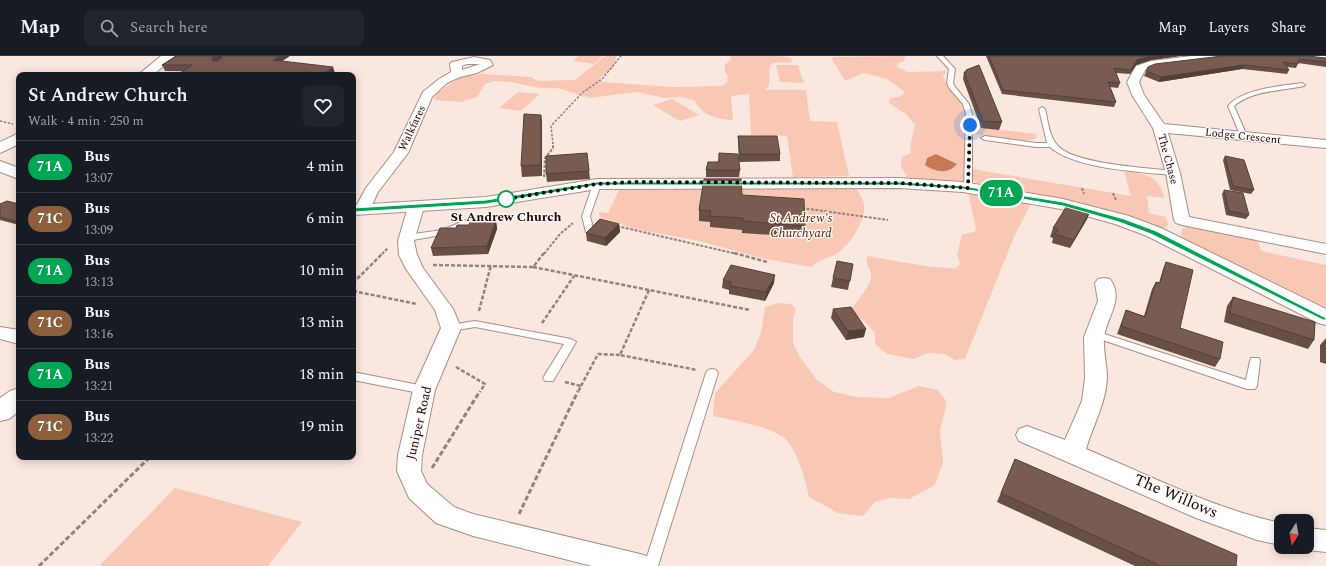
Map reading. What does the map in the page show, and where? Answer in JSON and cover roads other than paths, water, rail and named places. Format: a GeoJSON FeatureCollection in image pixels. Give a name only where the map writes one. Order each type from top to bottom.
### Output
{"type":"FeatureCollection","features":[{"type":"Feature","properties":{"kind":"street"},"geometry":{"type":"LineString","coordinates":[[149,72],[169,56]]}},
{"type":"Feature","properties":{"kind":"street","name":"The Chase"},"geometry":{"type":"LineString","coordinates":[[1180,246],[1182,220],[1173,173],[1160,128],[1138,95],[1133,82],[1140,68],[1151,64],[1220,56]]}},
{"type":"Feature","properties":{"kind":"street"},"geometry":{"type":"LineString","coordinates":[[1306,56],[1326,58]]}},
{"type":"Feature","properties":{"kind":"street","name":"Walkfares"},"geometry":{"type":"LineString","coordinates":[[357,210],[401,153],[427,95],[443,81],[457,74]]}},
{"type":"Feature","properties":{"kind":"street","name":"Lodge Crescent"},"geometry":{"type":"LineString","coordinates":[[1160,128],[1326,144]]}},
{"type":"Feature","properties":{"kind":"street"},"geometry":{"type":"LineString","coordinates":[[0,148],[16,132]]}},
{"type":"Feature","properties":{"kind":"street"},"geometry":{"type":"LineString","coordinates":[[0,166],[16,173]]}},
{"type":"Feature","properties":{"kind":"street"},"geometry":{"type":"LineString","coordinates":[[357,210],[411,224],[486,202],[556,189],[597,184],[899,183],[968,188],[1063,204],[1094,211],[1154,232],[1326,318]]}},
{"type":"Feature","properties":{"kind":"street"},"geometry":{"type":"LineString","coordinates":[[1182,220],[1326,249]]}},
{"type":"Feature","properties":{"kind":"street"},"geometry":{"type":"LineString","coordinates":[[411,224],[408,255],[415,269],[447,318]]}},
{"type":"Feature","properties":{"kind":"street"},"geometry":{"type":"LineString","coordinates":[[1073,453],[1080,428],[1093,401],[1096,378],[1095,334],[1107,301],[1104,283]]}},
{"type":"Feature","properties":{"kind":"street","name":"Juniper Road"},"geometry":{"type":"LineString","coordinates":[[447,318],[439,356],[424,390],[410,455],[409,471],[418,491],[445,514],[473,525],[640,566]]}},
{"type":"Feature","properties":{"kind":"street"},"geometry":{"type":"LineString","coordinates":[[0,333],[16,336]]}},
{"type":"Feature","properties":{"kind":"street"},"geometry":{"type":"LineString","coordinates":[[0,412],[16,399]]}},
{"type":"Feature","properties":{"kind":"street","name":"The Willows"},"geometry":{"type":"LineString","coordinates":[[1027,435],[1073,453],[1205,510],[1257,529],[1274,533]]}},
{"type":"Feature","properties":{"kind":"street"},"geometry":{"type":"LineString","coordinates":[[1314,540],[1326,541]]}},
{"type":"Feature","properties":{"kind":"lane"},"geometry":{"type":"LineString","coordinates":[[940,56],[952,69],[950,83],[952,88],[966,104],[969,114],[968,188]]}},
{"type":"Feature","properties":{"kind":"lane"},"geometry":{"type":"LineString","coordinates":[[1243,136],[1231,106],[1234,101],[1254,94],[1302,85]]}},
{"type":"Feature","properties":{"kind":"lane"},"geometry":{"type":"LineString","coordinates":[[1042,109],[1053,145],[1061,152],[1092,162],[1173,173]]}},
{"type":"Feature","properties":{"kind":"lane"},"geometry":{"type":"LineString","coordinates":[[986,138],[1036,145],[1053,145]]}},
{"type":"Feature","properties":{"kind":"lane"},"geometry":{"type":"LineString","coordinates":[[590,232],[586,216],[597,184]]}},
{"type":"Feature","properties":{"kind":"lane"},"geometry":{"type":"LineString","coordinates":[[411,224],[444,232],[478,218]]}},
{"type":"Feature","properties":{"kind":"lane"},"geometry":{"type":"LineString","coordinates":[[447,318],[571,342],[549,378]]}},
{"type":"Feature","properties":{"kind":"lane"},"geometry":{"type":"LineString","coordinates":[[1095,334],[1251,386],[1255,361]]}},
{"type":"Feature","properties":{"kind":"lane"},"geometry":{"type":"LineString","coordinates":[[651,566],[712,373]]}},
{"type":"Feature","properties":{"kind":"lane"},"geometry":{"type":"LineString","coordinates":[[356,377],[424,390]]}},
{"type":"Feature","properties":{"kind":"place","name":"St Andrew Church"},"geometry":{"type":"Point","coordinates":[506,199]}},
{"type":"Feature","properties":{"kind":"park label","name":"St Andrew's Churchyard"},"geometry":{"type":"Point","coordinates":[801,226]}}]}
